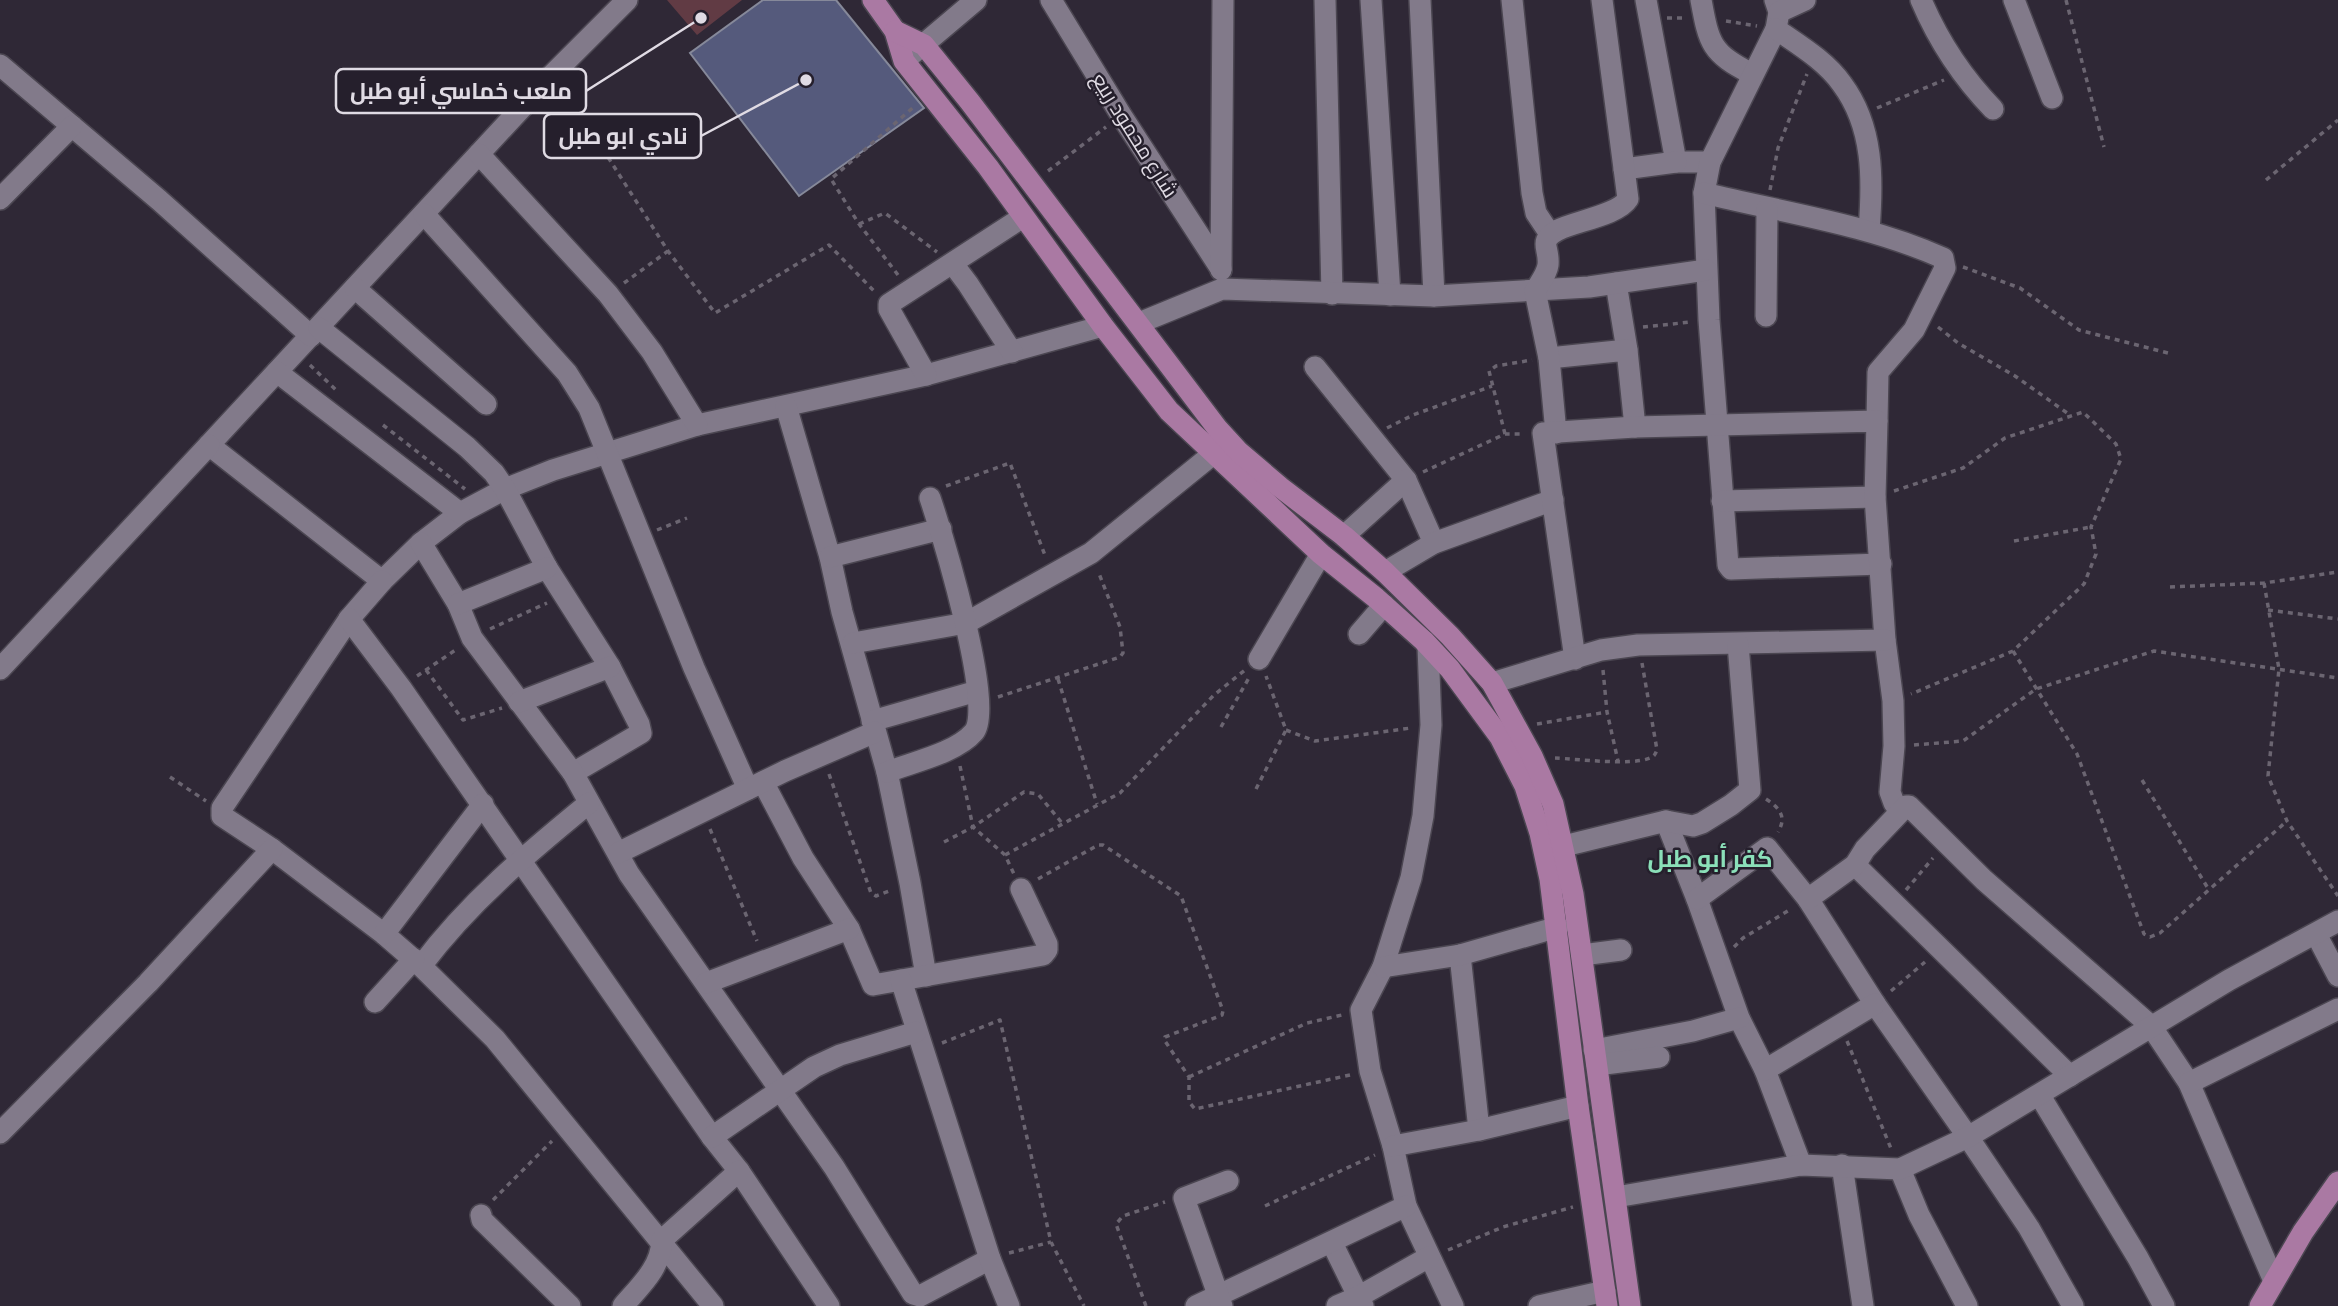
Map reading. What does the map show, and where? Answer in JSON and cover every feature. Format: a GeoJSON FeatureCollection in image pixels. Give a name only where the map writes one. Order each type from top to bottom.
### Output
{"type":"FeatureCollection","features":[{"type":"Feature","properties":{"kind":"main road"},"geometry":{"type":"LineString","coordinates":[[873,0],[895,31],[904,61],[1169,411],[1213,454],[1272,505],[1321,554],[1384,605],[1428,646],[1450,669],[1500,737],[1525,786],[1540,833],[1558,928],[1578,1106],[1606,1299]]}},
{"type":"Feature","properties":{"kind":"main road"},"geometry":{"type":"LineString","coordinates":[[895,31],[924,45],[1139,323],[1189,393],[1239,452],[1385,572],[1450,636],[1492,683],[1532,756],[1553,804],[1564,846],[1582,955],[1630,1306]]}},
{"type":"Feature","properties":{"kind":"main road"},"geometry":{"type":"LineString","coordinates":[[2260,1306],[2303,1232],[2338,1182]]}},
{"type":"Feature","properties":{"kind":"street"},"geometry":{"type":"LineString","coordinates":[[0,669],[553,74],[627,0]]}},
{"type":"Feature","properties":{"kind":"street"},"geometry":{"type":"LineString","coordinates":[[904,61],[976,0]]}},
{"type":"Feature","properties":{"kind":"street","name":"شارع محمود ربيع"},"geometry":{"type":"LineString","coordinates":[[1051,0],[1221,279]]}},
{"type":"Feature","properties":{"kind":"street"},"geometry":{"type":"LineString","coordinates":[[1221,279],[1223,0]]}},
{"type":"Feature","properties":{"kind":"street"},"geometry":{"type":"LineString","coordinates":[[1325,0],[1332,294]]}},
{"type":"Feature","properties":{"kind":"street"},"geometry":{"type":"LineString","coordinates":[[1371,0],[1390,295]]}},
{"type":"Feature","properties":{"kind":"street"},"geometry":{"type":"LineString","coordinates":[[1420,0],[1434,296]]}},
{"type":"Feature","properties":{"kind":"street"},"geometry":{"type":"LineString","coordinates":[[1512,0],[1532,193],[1536,213],[1550,234]]}},
{"type":"Feature","properties":{"kind":"street"},"geometry":{"type":"LineString","coordinates":[[1556,433],[1549,358],[1535,291],[1547,269],[1545,241],[1550,234],[1567,225],[1624,205],[1628,199],[1602,0]]}},
{"type":"Feature","properties":{"kind":"street"},"geometry":{"type":"LineString","coordinates":[[1646,0],[1676,162]]}},
{"type":"Feature","properties":{"kind":"street"},"geometry":{"type":"LineString","coordinates":[[1700,0],[1709,35],[1719,54],[1728,62],[1752,74]]}},
{"type":"Feature","properties":{"kind":"street"},"geometry":{"type":"LineString","coordinates":[[1805,0],[1777,14],[1710,162],[1704,193],[1709,320],[1729,568],[1881,564]]}},
{"type":"Feature","properties":{"kind":"street"},"geometry":{"type":"LineString","coordinates":[[1921,0],[1941,40],[1962,72],[1993,109]]}},
{"type":"Feature","properties":{"kind":"street"},"geometry":{"type":"LineString","coordinates":[[2014,0],[2052,97]]}},
{"type":"Feature","properties":{"kind":"street"},"geometry":{"type":"LineString","coordinates":[[1777,14],[1842,84],[1858,115],[1871,161],[1869,230]]}},
{"type":"Feature","properties":{"kind":"street"},"geometry":{"type":"LineString","coordinates":[[0,65],[159,200],[308,338],[467,447],[494,473],[547,568],[610,667],[639,724],[641,733],[573,773]]}},
{"type":"Feature","properties":{"kind":"street"},"geometry":{"type":"LineString","coordinates":[[0,199],[72,126]]}},
{"type":"Feature","properties":{"kind":"street"},"geometry":{"type":"LineString","coordinates":[[479,154],[608,295],[652,352],[697,425]]}},
{"type":"Feature","properties":{"kind":"street"},"geometry":{"type":"LineString","coordinates":[[1624,169],[1676,162],[1710,162]]}},
{"type":"Feature","properties":{"kind":"street"},"geometry":{"type":"LineString","coordinates":[[1704,193],[1869,230],[1944,260],[1945,268],[1914,330],[1878,372],[1875,497],[1885,640],[1893,701],[1894,746],[1890,792],[1901,811]]}},
{"type":"Feature","properties":{"kind":"street"},"geometry":{"type":"LineString","coordinates":[[1766,316],[1767,209]]}},
{"type":"Feature","properties":{"kind":"street"},"geometry":{"type":"LineString","coordinates":[[424,214],[567,373],[589,408],[694,668],[756,786],[849,929],[873,985],[1044,953],[1047,944],[1021,888]]}},
{"type":"Feature","properties":{"kind":"street"},"geometry":{"type":"LineString","coordinates":[[926,375],[888,307],[1023,217]]}},
{"type":"Feature","properties":{"kind":"street"},"geometry":{"type":"LineString","coordinates":[[953,264],[1012,352]]}},
{"type":"Feature","properties":{"kind":"street"},"geometry":{"type":"LineString","coordinates":[[1139,323],[1221,279],[1332,294],[1434,296],[1535,291],[1706,270]]}},
{"type":"Feature","properties":{"kind":"street"},"geometry":{"type":"LineString","coordinates":[[1616,283],[1635,427]]}},
{"type":"Feature","properties":{"kind":"street"},"geometry":{"type":"LineString","coordinates":[[355,288],[486,404]]}},
{"type":"Feature","properties":{"kind":"street"},"geometry":{"type":"LineString","coordinates":[[713,1306],[662,1240],[495,1039],[418,962],[272,849],[225,820],[222,808],[349,619],[382,581],[421,543],[460,513],[505,489],[553,470],[697,425],[926,375],[1103,326]]}},
{"type":"Feature","properties":{"kind":"street"},"geometry":{"type":"LineString","coordinates":[[1549,358],[1625,340]]}},
{"type":"Feature","properties":{"kind":"street"},"geometry":{"type":"LineString","coordinates":[[1315,367],[1406,480],[1434,543]]}},
{"type":"Feature","properties":{"kind":"street"},"geometry":{"type":"LineString","coordinates":[[277,372],[460,513]]}},
{"type":"Feature","properties":{"kind":"street"},"geometry":{"type":"LineString","coordinates":[[786,405],[830,556],[842,612],[853,643],[887,772],[926,976]]}},
{"type":"Feature","properties":{"kind":"street"},"geometry":{"type":"LineString","coordinates":[[1575,659],[1542,434],[1635,427],[1877,421]]}},
{"type":"Feature","properties":{"kind":"street"},"geometry":{"type":"LineString","coordinates":[[209,445],[382,581]]}},
{"type":"Feature","properties":{"kind":"street"},"geometry":{"type":"LineString","coordinates":[[853,643],[966,623],[1091,553],[1213,454]]}},
{"type":"Feature","properties":{"kind":"street"},"geometry":{"type":"LineString","coordinates":[[1344,536],[1406,480]]}},
{"type":"Feature","properties":{"kind":"street"},"geometry":{"type":"LineString","coordinates":[[1722,501],[1875,497]]}},
{"type":"Feature","properties":{"kind":"street"},"geometry":{"type":"LineString","coordinates":[[887,772],[955,747],[978,726],[978,697],[966,623],[941,528],[930,498]]}},
{"type":"Feature","properties":{"kind":"street"},"geometry":{"type":"LineString","coordinates":[[1385,572],[1434,543],[1553,500]]}},
{"type":"Feature","properties":{"kind":"street"},"geometry":{"type":"LineString","coordinates":[[830,556],[941,528]]}},
{"type":"Feature","properties":{"kind":"street"},"geometry":{"type":"LineString","coordinates":[[421,543],[458,604],[472,638],[573,773],[629,874],[834,1167],[915,1296],[920,1296],[990,1259]]}},
{"type":"Feature","properties":{"kind":"street"},"geometry":{"type":"LineString","coordinates":[[1259,659],[1321,554]]}},
{"type":"Feature","properties":{"kind":"street"},"geometry":{"type":"LineString","coordinates":[[458,604],[547,568]]}},
{"type":"Feature","properties":{"kind":"street"},"geometry":{"type":"LineString","coordinates":[[1359,634],[1384,605]]}},
{"type":"Feature","properties":{"kind":"street"},"geometry":{"type":"LineString","coordinates":[[349,619],[483,804],[712,1137],[739,1171],[828,1306]]}},
{"type":"Feature","properties":{"kind":"street"},"geometry":{"type":"LineString","coordinates":[[1492,683],[1601,650],[1638,645],[1885,640]]}},
{"type":"Feature","properties":{"kind":"street"},"geometry":{"type":"LineString","coordinates":[[1564,846],[1665,821],[1693,826],[1731,805],[1750,789],[1738,644]]}},
{"type":"Feature","properties":{"kind":"street"},"geometry":{"type":"LineString","coordinates":[[1428,646],[1431,725],[1423,816],[1411,878],[1383,967],[1361,1010],[1370,1071],[1393,1146],[1406,1206],[1453,1306]]}},
{"type":"Feature","properties":{"kind":"street"},"geometry":{"type":"LineString","coordinates":[[519,702],[610,667]]}},
{"type":"Feature","properties":{"kind":"street"},"geometry":{"type":"LineString","coordinates":[[618,853],[703,810],[822,756],[874,726],[978,697]]}},
{"type":"Feature","properties":{"kind":"street"},"geometry":{"type":"LineString","coordinates":[[375,1002],[418,962],[475,901],[589,803]]}},
{"type":"Feature","properties":{"kind":"street"},"geometry":{"type":"LineString","coordinates":[[384,934],[483,804]]}},
{"type":"Feature","properties":{"kind":"street"},"geometry":{"type":"LineString","coordinates":[[1808,900],[1855,865],[1865,849],[1909,806],[2003,897],[2151,1026],[2189,1083],[2274,1281]]}},
{"type":"Feature","properties":{"kind":"street"},"geometry":{"type":"LineString","coordinates":[[1665,821],[1697,899],[1739,1018],[1765,1070],[1801,1166]]}},
{"type":"Feature","properties":{"kind":"street"},"geometry":{"type":"LineString","coordinates":[[1697,899],[1767,848],[1808,900],[1875,1004],[2029,1228],[2073,1306]]}},
{"type":"Feature","properties":{"kind":"street"},"geometry":{"type":"LineString","coordinates":[[0,1133],[148,984],[272,849]]}},
{"type":"Feature","properties":{"kind":"street"},"geometry":{"type":"LineString","coordinates":[[1855,865],[2070,1076]]}},
{"type":"Feature","properties":{"kind":"street"},"geometry":{"type":"LineString","coordinates":[[1616,1197],[1801,1166],[1842,1165],[1900,1169],[1968,1137],[2229,979],[2338,921]]}},
{"type":"Feature","properties":{"kind":"street"},"geometry":{"type":"LineString","coordinates":[[1383,967],[1460,955],[1558,928]]}},
{"type":"Feature","properties":{"kind":"street"},"geometry":{"type":"LineString","coordinates":[[706,983],[849,929]]}},
{"type":"Feature","properties":{"kind":"street"},"geometry":{"type":"LineString","coordinates":[[2316,934],[2338,976]]}},
{"type":"Feature","properties":{"kind":"street"},"geometry":{"type":"LineString","coordinates":[[1582,955],[1621,950]]}},
{"type":"Feature","properties":{"kind":"street"},"geometry":{"type":"LineString","coordinates":[[1460,955],[1479,1130]]}},
{"type":"Feature","properties":{"kind":"street"},"geometry":{"type":"LineString","coordinates":[[901,980],[990,1259],[1009,1306]]}},
{"type":"Feature","properties":{"kind":"street"},"geometry":{"type":"LineString","coordinates":[[1765,1070],[1875,1004]]}},
{"type":"Feature","properties":{"kind":"street"},"geometry":{"type":"LineString","coordinates":[[2189,1083],[2338,1009]]}},
{"type":"Feature","properties":{"kind":"street"},"geometry":{"type":"LineString","coordinates":[[1595,1058],[1739,1018]]}},
{"type":"Feature","properties":{"kind":"street"},"geometry":{"type":"LineString","coordinates":[[712,1137],[814,1067],[840,1055],[919,1041]]}},
{"type":"Feature","properties":{"kind":"street"},"geometry":{"type":"LineString","coordinates":[[1595,1058],[1659,1057]]}},
{"type":"Feature","properties":{"kind":"street"},"geometry":{"type":"LineString","coordinates":[[2039,1096],[2138,1258],[2164,1306]]}},
{"type":"Feature","properties":{"kind":"street"},"geometry":{"type":"LineString","coordinates":[[1393,1146],[1479,1130],[1578,1106]]}},
{"type":"Feature","properties":{"kind":"street"},"geometry":{"type":"LineString","coordinates":[[1842,1165],[1863,1306]]}},
{"type":"Feature","properties":{"kind":"street"},"geometry":{"type":"LineString","coordinates":[[1900,1169],[1919,1215],[1967,1306]]}},
{"type":"Feature","properties":{"kind":"street"},"geometry":{"type":"LineString","coordinates":[[623,1306],[657,1264],[662,1252],[662,1240],[739,1171]]}},
{"type":"Feature","properties":{"kind":"street"},"geometry":{"type":"LineString","coordinates":[[1221,1301],[1184,1198],[1228,1181]]}},
{"type":"Feature","properties":{"kind":"street"},"geometry":{"type":"LineString","coordinates":[[1196,1306],[1221,1301],[1406,1206]]}},
{"type":"Feature","properties":{"kind":"street"},"geometry":{"type":"LineString","coordinates":[[481,1215],[570,1306]]}},
{"type":"Feature","properties":{"kind":"street"},"geometry":{"type":"LineString","coordinates":[[1332,1243],[1361,1301]]}},
{"type":"Feature","properties":{"kind":"street"},"geometry":{"type":"LineString","coordinates":[[1337,1306],[1361,1301],[1429,1257]]}},
{"type":"Feature","properties":{"kind":"street"},"geometry":{"type":"LineString","coordinates":[[1539,1306],[1606,1299]]}},
{"type":"Feature","properties":{"kind":"path"},"geometry":{"type":"LineString","coordinates":[[2066,0],[2104,147]]}},
{"type":"Feature","properties":{"kind":"path"},"geometry":{"type":"LineString","coordinates":[[1767,209],[1778,148],[1814,56]]}},
{"type":"Feature","properties":{"kind":"path"},"geometry":{"type":"LineString","coordinates":[[1858,115],[1962,72]]}},
{"type":"Feature","properties":{"kind":"path"},"geometry":{"type":"LineString","coordinates":[[553,74],[668,251],[715,313],[829,245],[888,307]]}},
{"type":"Feature","properties":{"kind":"path"},"geometry":{"type":"LineString","coordinates":[[910,290],[859,224],[831,179],[930,93]]}},
{"type":"Feature","properties":{"kind":"path"},"geometry":{"type":"LineString","coordinates":[[1031,184],[1121,115]]}},
{"type":"Feature","properties":{"kind":"path"},"geometry":{"type":"LineString","coordinates":[[2266,180],[2338,120]]}},
{"type":"Feature","properties":{"kind":"path"},"geometry":{"type":"LineString","coordinates":[[859,224],[888,214],[953,264]]}},
{"type":"Feature","properties":{"kind":"path"},"geometry":{"type":"LineString","coordinates":[[608,295],[668,251]]}},
{"type":"Feature","properties":{"kind":"path"},"geometry":{"type":"LineString","coordinates":[[1944,260],[2020,288],[2079,330],[2172,354]]}},
{"type":"Feature","properties":{"kind":"path"},"geometry":{"type":"LineString","coordinates":[[1922,313],[1958,344],[2015,376],[2070,415]]}},
{"type":"Feature","properties":{"kind":"path"},"geometry":{"type":"LineString","coordinates":[[1625,340],[1709,320]]}},
{"type":"Feature","properties":{"kind":"path"},"geometry":{"type":"LineString","coordinates":[[308,338],[346,398]]}},
{"type":"Feature","properties":{"kind":"path"},"geometry":{"type":"LineString","coordinates":[[1406,480],[1505,434],[1489,371],[1496,366],[1549,358]]}},
{"type":"Feature","properties":{"kind":"path"},"geometry":{"type":"LineString","coordinates":[[1371,436],[1413,415],[1492,386]]}},
{"type":"Feature","properties":{"kind":"path"},"geometry":{"type":"LineString","coordinates":[[1875,497],[1963,468],[2005,438],[2083,412],[2116,443],[2121,459],[2091,527],[2096,554],[2084,584],[2013,651],[1893,701]]}},
{"type":"Feature","properties":{"kind":"path"},"geometry":{"type":"LineString","coordinates":[[378,422],[482,501]]}},
{"type":"Feature","properties":{"kind":"path"},"geometry":{"type":"LineString","coordinates":[[930,498],[928,495],[931,491],[1010,463],[1053,576]]}},
{"type":"Feature","properties":{"kind":"path"},"geometry":{"type":"LineString","coordinates":[[642,536],[687,518]]}},
{"type":"Feature","properties":{"kind":"path"},"geometry":{"type":"LineString","coordinates":[[2014,541],[2091,527]]}},
{"type":"Feature","properties":{"kind":"path"},"geometry":{"type":"LineString","coordinates":[[978,697],[1058,679],[1120,657],[1125,648],[1120,627],[1091,553]]}},
{"type":"Feature","properties":{"kind":"path"},"geometry":{"type":"LineString","coordinates":[[2170,587],[2264,583],[2338,572]]}},
{"type":"Feature","properties":{"kind":"path"},"geometry":{"type":"LineString","coordinates":[[2264,583],[2280,669],[2269,776],[2287,821],[2338,896]]}},
{"type":"Feature","properties":{"kind":"path"},"geometry":{"type":"LineString","coordinates":[[519,702],[463,720],[426,670],[472,638],[564,595]]}},
{"type":"Feature","properties":{"kind":"path"},"geometry":{"type":"LineString","coordinates":[[2268,610],[2338,619]]}},
{"type":"Feature","properties":{"kind":"path"},"geometry":{"type":"LineString","coordinates":[[1532,756],[1618,761],[1651,758],[1657,750],[1638,645]]}},
{"type":"Feature","properties":{"kind":"path"},"geometry":{"type":"LineString","coordinates":[[1601,650],[1607,712],[1618,761]]}},
{"type":"Feature","properties":{"kind":"path"},"geometry":{"type":"LineString","coordinates":[[2013,651],[2077,754],[2144,934],[2150,937],[2160,933],[2287,821]]}},
{"type":"Feature","properties":{"kind":"path"},"geometry":{"type":"LineString","coordinates":[[1894,746],[1964,741],[2036,688],[2154,651],[2338,678]]}},
{"type":"Feature","properties":{"kind":"path"},"geometry":{"type":"LineString","coordinates":[[1221,727],[1259,659]]}},
{"type":"Feature","properties":{"kind":"path"},"geometry":{"type":"LineString","coordinates":[[1256,789],[1286,730],[1259,659]]}},
{"type":"Feature","properties":{"kind":"path"},"geometry":{"type":"LineString","coordinates":[[955,747],[973,827],[1005,855],[1120,793],[1214,695],[1259,659]]}},
{"type":"Feature","properties":{"kind":"path"},"geometry":{"type":"LineString","coordinates":[[1058,679],[1097,804]]}},
{"type":"Feature","properties":{"kind":"path"},"geometry":{"type":"LineString","coordinates":[[1517,727],[1607,712]]}},
{"type":"Feature","properties":{"kind":"path"},"geometry":{"type":"LineString","coordinates":[[1286,730],[1315,741],[1431,725]]}},
{"type":"Feature","properties":{"kind":"path"},"geometry":{"type":"LineString","coordinates":[[822,756],[873,896],[910,883]]}},
{"type":"Feature","properties":{"kind":"path"},"geometry":{"type":"LineString","coordinates":[[170,777],[222,812]]}},
{"type":"Feature","properties":{"kind":"path"},"geometry":{"type":"LineString","coordinates":[[2142,780],[2209,890]]}},
{"type":"Feature","properties":{"kind":"path"},"geometry":{"type":"LineString","coordinates":[[1750,789],[1777,806],[1783,816],[1783,823],[1767,848]]}},
{"type":"Feature","properties":{"kind":"path"},"geometry":{"type":"LineString","coordinates":[[944,842],[973,827],[1024,792],[1038,794],[1062,823]]}},
{"type":"Feature","properties":{"kind":"path"},"geometry":{"type":"LineString","coordinates":[[703,810],[765,960]]}},
{"type":"Feature","properties":{"kind":"path"},"geometry":{"type":"LineString","coordinates":[[1895,902],[1946,843]]}},
{"type":"Feature","properties":{"kind":"path"},"geometry":{"type":"LineString","coordinates":[[1021,888],[1098,845],[1103,845],[1181,896],[1223,1011],[1222,1015],[1165,1037],[1189,1077],[1189,1102],[1195,1109],[1370,1071]]}},
{"type":"Feature","properties":{"kind":"path"},"geometry":{"type":"LineString","coordinates":[[1718,962],[1743,938],[1808,900]]}},
{"type":"Feature","properties":{"kind":"path"},"geometry":{"type":"LineString","coordinates":[[1875,1004],[1940,949]]}},
{"type":"Feature","properties":{"kind":"path"},"geometry":{"type":"LineString","coordinates":[[1189,1077],[1307,1023],[1361,1010]]}},
{"type":"Feature","properties":{"kind":"path"},"geometry":{"type":"LineString","coordinates":[[919,1041],[1000,1020],[1051,1242],[1084,1306]]}},
{"type":"Feature","properties":{"kind":"path"},"geometry":{"type":"LineString","coordinates":[[1840,1025],[1900,1169]]}},
{"type":"Feature","properties":{"kind":"path"},"geometry":{"type":"LineString","coordinates":[[481,1215],[567,1126]]}},
{"type":"Feature","properties":{"kind":"path"},"geometry":{"type":"LineString","coordinates":[[1265,1206],[1393,1146]]}},
{"type":"Feature","properties":{"kind":"path"},"geometry":{"type":"LineString","coordinates":[[1146,1306],[1116,1224],[1123,1216],[1184,1198]]}},
{"type":"Feature","properties":{"kind":"path"},"geometry":{"type":"LineString","coordinates":[[1429,1257],[1503,1227],[1592,1202]]}},
{"type":"Feature","properties":{"kind":"path"},"geometry":{"type":"LineString","coordinates":[[990,1259],[1051,1242]]}},
{"type":"Feature","properties":{"kind":"shaded area"},"geometry":{"type":"Polygon","coordinates":[[[667,0],[742,0],[697,35],[667,0]]]}},
{"type":"Feature","properties":{"kind":"building"},"geometry":{"type":"Polygon","coordinates":[[[763,0],[836,0],[924,108],[799,196],[690,53],[763,0]]]}},
{"type":"Feature","properties":{"kind":"place","name":"ملعب خماسي أبو طبل"},"geometry":{"type":"Point","coordinates":[701,18]}},
{"type":"Feature","properties":{"kind":"place","name":"نادي ابو طبل"},"geometry":{"type":"Point","coordinates":[806,80]}},
{"type":"Feature","properties":{"kind":"district","name":"كفر أبو طبل"},"geometry":{"type":"Point","coordinates":[1710,858]}}]}
